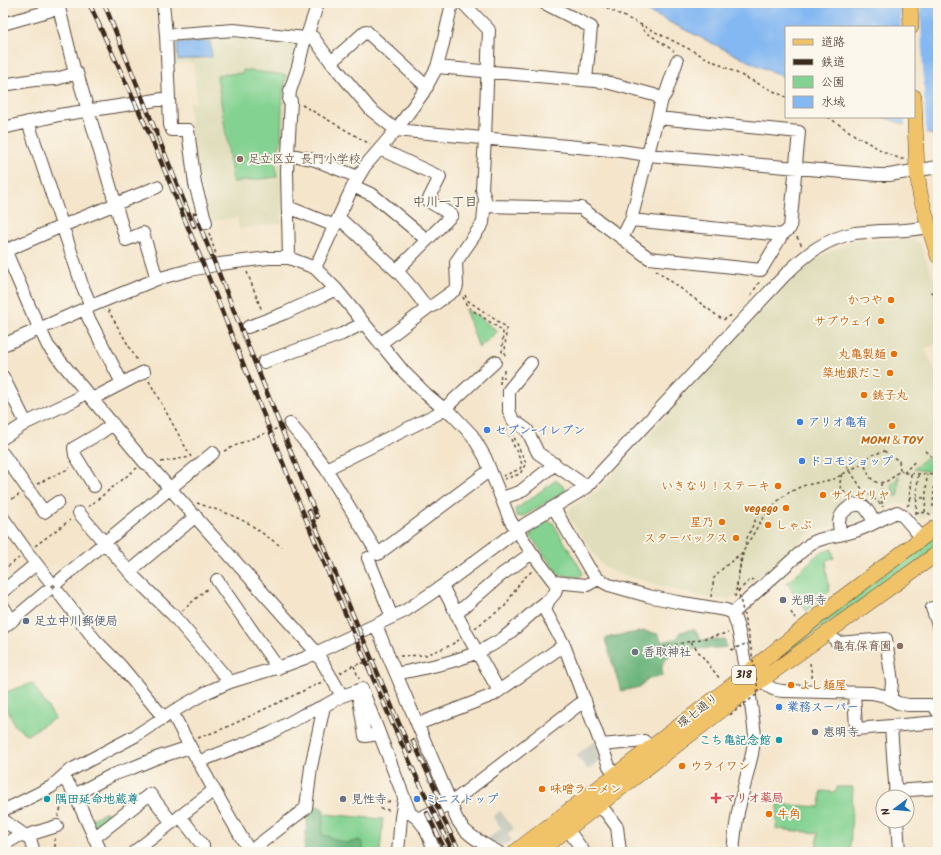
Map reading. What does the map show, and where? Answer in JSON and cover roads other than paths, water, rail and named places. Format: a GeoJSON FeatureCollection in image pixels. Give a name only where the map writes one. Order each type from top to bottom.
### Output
{"type":"FeatureCollection","features":[{"type":"Feature","properties":{"kind":"main road"},"geometry":{"type":"LineString","coordinates":[[910,3],[911,26]]}},
{"type":"Feature","properties":{"kind":"main road"},"geometry":{"type":"LineString","coordinates":[[915,118],[917,171],[920,194],[938,256]]}},
{"type":"Feature","properties":{"kind":"main road","name":"環七通り"},"geometry":{"type":"LineString","coordinates":[[538,852],[564,824],[615,775],[922,538],[935,521]]}},
{"type":"Feature","properties":{"kind":"main road","name":"環七通り"},"geometry":{"type":"LineString","coordinates":[[515,852],[595,807],[749,689],[938,553]]}},
{"type":"Feature","properties":{"kind":"street"},"geometry":{"type":"LineString","coordinates":[[163,3],[170,126],[172,130],[188,130],[195,184],[206,223]]}},
{"type":"Feature","properties":{"kind":"street"},"geometry":{"type":"LineString","coordinates":[[288,258],[287,171],[291,101],[289,101],[290,91],[318,3]]}},
{"type":"Feature","properties":{"kind":"street"},"geometry":{"type":"LineString","coordinates":[[315,268],[365,166],[396,130],[427,87],[437,67],[452,3]]}},
{"type":"Feature","properties":{"kind":"street"},"geometry":{"type":"LineString","coordinates":[[380,344],[456,288],[461,289],[456,262],[483,223],[485,199],[482,189],[489,30],[463,3]]}},
{"type":"Feature","properties":{"kind":"street"},"geometry":{"type":"LineString","coordinates":[[544,3],[591,27],[586,80]]}},
{"type":"Feature","properties":{"kind":"street"},"geometry":{"type":"LineString","coordinates":[[3,24],[59,8],[74,69],[77,73],[126,240],[143,233],[156,279]]}},
{"type":"Feature","properties":{"kind":"street"},"geometry":{"type":"LineString","coordinates":[[166,35],[234,30],[313,37],[331,62],[371,110],[396,130],[878,175],[889,175],[938,167]]}},
{"type":"Feature","properties":{"kind":"street"},"geometry":{"type":"LineString","coordinates":[[331,62],[366,30],[427,87]]}},
{"type":"Feature","properties":{"kind":"street"},"geometry":{"type":"LineString","coordinates":[[622,238],[631,220],[662,99],[666,93],[677,61]]}},
{"type":"Feature","properties":{"kind":"street"},"geometry":{"type":"LineString","coordinates":[[437,67],[606,82],[654,95],[662,99]]}},
{"type":"Feature","properties":{"kind":"street"},"geometry":{"type":"LineString","coordinates":[[3,86],[34,80],[56,79],[77,73]]}},
{"type":"Feature","properties":{"kind":"street"},"geometry":{"type":"LineString","coordinates":[[3,128],[59,115],[169,98]]}},
{"type":"Feature","properties":{"kind":"street"},"geometry":{"type":"LineString","coordinates":[[485,206],[581,208],[649,258],[761,270],[786,231],[796,168],[799,132],[658,118]]}},
{"type":"Feature","properties":{"kind":"street"},"geometry":{"type":"LineString","coordinates":[[28,122],[82,285],[88,308],[88,317],[122,383]]}},
{"type":"Feature","properties":{"kind":"street"},"geometry":{"type":"LineString","coordinates":[[379,149],[440,177],[428,201],[452,216],[398,269],[399,273]]}},
{"type":"Feature","properties":{"kind":"street"},"geometry":{"type":"LineString","coordinates":[[288,154],[315,160],[356,182],[427,240]]}},
{"type":"Feature","properties":{"kind":"street"},"geometry":{"type":"LineString","coordinates":[[157,187],[4,248],[48,346],[145,463],[149,465],[196,516],[317,653],[342,696]]}},
{"type":"Feature","properties":{"kind":"street"},"geometry":{"type":"LineString","coordinates":[[288,207],[337,222],[399,273],[425,305],[430,306]]}},
{"type":"Feature","properties":{"kind":"street"},"geometry":{"type":"LineString","coordinates":[[631,220],[786,231]]}},
{"type":"Feature","properties":{"kind":"street"},"geometry":{"type":"LineString","coordinates":[[4,805],[51,787],[63,778],[69,771],[135,736],[207,692],[230,682],[290,664],[317,653],[404,611],[442,586],[516,530],[587,487],[799,260],[811,251],[835,239],[855,233],[912,230],[929,227]]}},
{"type":"Feature","properties":{"kind":"street"},"geometry":{"type":"LineString","coordinates":[[3,346],[156,279],[190,270],[220,264],[268,258],[288,258],[315,268],[336,289],[403,371],[426,394],[452,414],[472,436],[496,476],[510,520],[532,553],[557,586],[555,593],[549,600],[538,607],[501,640],[477,653],[442,664],[396,674]]}},
{"type":"Feature","properties":{"kind":"street"},"geometry":{"type":"LineString","coordinates":[[248,327],[284,313],[336,289]]}},
{"type":"Feature","properties":{"kind":"street"},"geometry":{"type":"LineString","coordinates":[[264,362],[342,334],[364,323]]}},
{"type":"Feature","properties":{"kind":"street"},"geometry":{"type":"LineString","coordinates":[[326,469],[437,414],[501,362]]}},
{"type":"Feature","properties":{"kind":"street"},"geometry":{"type":"LineString","coordinates":[[531,363],[509,390],[509,411],[514,420],[527,430],[538,453],[587,487]]}},
{"type":"Feature","properties":{"kind":"street"},"geometry":{"type":"LineString","coordinates":[[3,438],[26,423],[75,400],[122,383],[144,372]]}},
{"type":"Feature","properties":{"kind":"street"},"geometry":{"type":"LineString","coordinates":[[3,377],[26,423]]}},
{"type":"Feature","properties":{"kind":"street"},"geometry":{"type":"LineString","coordinates":[[94,486],[75,455],[74,448],[113,424]]}},
{"type":"Feature","properties":{"kind":"street"},"geometry":{"type":"LineString","coordinates":[[290,424],[326,469],[372,559],[392,617]]}},
{"type":"Feature","properties":{"kind":"street"},"geometry":{"type":"LineString","coordinates":[[3,606],[8,625],[213,453]]}},
{"type":"Feature","properties":{"kind":"street"},"geometry":{"type":"LineString","coordinates":[[3,454],[44,512],[58,502]]}},
{"type":"Feature","properties":{"kind":"street"},"geometry":{"type":"LineString","coordinates":[[502,498],[520,492],[555,464]]}},
{"type":"Feature","properties":{"kind":"street"},"geometry":{"type":"LineString","coordinates":[[372,559],[496,476]]}},
{"type":"Feature","properties":{"kind":"street"},"geometry":{"type":"LineString","coordinates":[[840,535],[839,521],[841,515],[848,507],[856,505],[863,506],[874,522]]}},
{"type":"Feature","properties":{"kind":"street"},"geometry":{"type":"LineString","coordinates":[[554,508],[589,568],[598,579],[609,585],[648,596],[726,610],[733,613],[738,628],[747,673],[754,722],[755,741],[738,812],[733,852]]}},
{"type":"Feature","properties":{"kind":"street"},"geometry":{"type":"LineString","coordinates":[[733,613],[810,544],[818,539],[852,532],[874,522],[885,510],[897,512],[904,516],[922,538]]}},
{"type":"Feature","properties":{"kind":"street"},"geometry":{"type":"LineString","coordinates":[[79,513],[129,572],[175,617],[230,682]]}},
{"type":"Feature","properties":{"kind":"street"},"geometry":{"type":"LineString","coordinates":[[129,572],[196,516]]}},
{"type":"Feature","properties":{"kind":"street"},"geometry":{"type":"LineString","coordinates":[[3,518],[36,564],[95,640],[168,715],[188,745],[249,852],[306,808],[311,766],[324,706]]}},
{"type":"Feature","properties":{"kind":"street"},"geometry":{"type":"LineString","coordinates":[[456,614],[501,575],[532,553]]}},
{"type":"Feature","properties":{"kind":"street"},"geometry":{"type":"LineString","coordinates":[[3,590],[36,564]]}},
{"type":"Feature","properties":{"kind":"street"},"geometry":{"type":"LineString","coordinates":[[554,582],[587,585],[598,579]]}},
{"type":"Feature","properties":{"kind":"street"},"geometry":{"type":"LineString","coordinates":[[217,580],[278,668]]}},
{"type":"Feature","properties":{"kind":"street"},"geometry":{"type":"LineString","coordinates":[[442,586],[498,691]]}},
{"type":"Feature","properties":{"kind":"street"},"geometry":{"type":"LineString","coordinates":[[549,600],[546,607],[546,612],[564,645],[609,766],[615,775]]}},
{"type":"Feature","properties":{"kind":"street"},"geometry":{"type":"LineString","coordinates":[[932,608],[938,626]]}},
{"type":"Feature","properties":{"kind":"street"},"geometry":{"type":"LineString","coordinates":[[376,625],[460,825],[466,832],[498,852]]}},
{"type":"Feature","properties":{"kind":"street"},"geometry":{"type":"LineString","coordinates":[[835,640],[838,643],[886,639],[892,682],[891,694],[889,698]]}},
{"type":"Feature","properties":{"kind":"street"},"geometry":{"type":"LineString","coordinates":[[418,724],[493,695],[564,645]]}},
{"type":"Feature","properties":{"kind":"street"},"geometry":{"type":"LineString","coordinates":[[762,680],[773,690],[872,694],[885,696],[898,703],[908,706],[934,706],[938,712]]}},
{"type":"Feature","properties":{"kind":"street"},"geometry":{"type":"LineString","coordinates":[[198,762],[270,734],[303,715],[358,690],[379,734],[404,801],[410,813],[418,819],[424,828],[435,852]]}},
{"type":"Feature","properties":{"kind":"street"},"geometry":{"type":"LineString","coordinates":[[854,693],[856,729],[938,722]]}},
{"type":"Feature","properties":{"kind":"street"},"geometry":{"type":"LineString","coordinates":[[418,819],[451,803],[585,700]]}},
{"type":"Feature","properties":{"kind":"street"},"geometry":{"type":"LineString","coordinates":[[891,726],[896,789]]}},
{"type":"Feature","properties":{"kind":"street"},"geometry":{"type":"LineString","coordinates":[[601,745],[644,741],[650,748]]}},
{"type":"Feature","properties":{"kind":"street"},"geometry":{"type":"LineString","coordinates":[[75,796],[112,775],[188,745]]}},
{"type":"Feature","properties":{"kind":"street"},"geometry":{"type":"LineString","coordinates":[[63,778],[75,796],[101,852]]}},
{"type":"Feature","properties":{"kind":"street"},"geometry":{"type":"LineString","coordinates":[[915,791],[938,788]]}},
{"type":"Feature","properties":{"kind":"street"},"geometry":{"type":"LineString","coordinates":[[134,852],[214,790]]}},
{"type":"Feature","properties":{"kind":"street"},"geometry":{"type":"LineString","coordinates":[[94,838],[150,794],[203,846],[204,852]]}},
{"type":"Feature","properties":{"kind":"street"},"geometry":{"type":"LineString","coordinates":[[398,852],[404,801]]}},
{"type":"Feature","properties":{"kind":"street"},"geometry":{"type":"LineString","coordinates":[[595,807],[605,811],[617,827],[620,852]]}},
{"type":"Feature","properties":{"kind":"street"},"geometry":{"type":"LineString","coordinates":[[3,820],[30,839],[34,852]]}},
{"type":"Feature","properties":{"kind":"street"},"geometry":{"type":"LineString","coordinates":[[564,824],[584,852]]}},
{"type":"Feature","properties":{"kind":"street"},"geometry":{"type":"LineString","coordinates":[[3,845],[24,835],[57,826]]}},
{"type":"Feature","properties":{"kind":"street"},"geometry":{"type":"LineString","coordinates":[[898,829],[899,852]]}},
{"type":"Feature","properties":{"kind":"water"},"geometry":{"type":"Polygon","coordinates":[[[631,3],[938,3],[938,137],[886,118],[915,118],[915,26],[785,26],[785,78],[750,62],[631,3]]]}},
{"type":"Feature","properties":{"kind":"water"},"geometry":{"type":"Polygon","coordinates":[[[210,41],[212,57],[178,60],[177,43],[210,41]]]}},
{"type":"Feature","properties":{"kind":"railway"},"geometry":{"type":"LineString","coordinates":[[89,3],[150,135],[339,599],[417,778],[453,852]]}},
{"type":"Feature","properties":{"kind":"railway"},"geometry":{"type":"LineString","coordinates":[[104,3],[194,226]]}},
{"type":"Feature","properties":{"kind":"railway"},"geometry":{"type":"LineString","coordinates":[[195,214],[317,517]]}},
{"type":"Feature","properties":{"kind":"railway"},"geometry":{"type":"LineString","coordinates":[[309,511],[411,752]]}},
{"type":"Feature","properties":{"kind":"railway"},"geometry":{"type":"LineString","coordinates":[[413,741],[440,799]]}},
{"type":"Feature","properties":{"kind":"railway"},"geometry":{"type":"LineString","coordinates":[[431,794],[460,852]]}},
{"type":"Feature","properties":{"kind":"railway"},"geometry":{"type":"LineString","coordinates":[[427,813],[446,852]]}},
{"type":"Feature","properties":{"kind":"place","name":"足立区立 長門小学校"},"geometry":{"type":"Point","coordinates":[240,159]}},
{"type":"Feature","properties":{"kind":"place","name":"かつや"},"geometry":{"type":"Point","coordinates":[891,300]}},
{"type":"Feature","properties":{"kind":"place","name":"サブウェイ"},"geometry":{"type":"Point","coordinates":[881,321]}},
{"type":"Feature","properties":{"kind":"place","name":"丸亀製麺"},"geometry":{"type":"Point","coordinates":[894,354]}},
{"type":"Feature","properties":{"kind":"place","name":"築地銀だこ"},"geometry":{"type":"Point","coordinates":[890,373]}},
{"type":"Feature","properties":{"kind":"place","name":"銚子丸"},"geometry":{"type":"Point","coordinates":[864,395]}},
{"type":"Feature","properties":{"kind":"place","name":"アリオ亀有"},"geometry":{"type":"Point","coordinates":[800,422]}},
{"type":"Feature","properties":{"kind":"place","name":"MOMI＆TOY"},"geometry":{"type":"Point","coordinates":[892,426]}},
{"type":"Feature","properties":{"kind":"place","name":"セブン-イレブン"},"geometry":{"type":"Point","coordinates":[487,430]}},
{"type":"Feature","properties":{"kind":"place","name":"ドコモショップ"},"geometry":{"type":"Point","coordinates":[802,461]}},
{"type":"Feature","properties":{"kind":"place","name":"いきなり！ステーキ"},"geometry":{"type":"Point","coordinates":[778,486]}},
{"type":"Feature","properties":{"kind":"place","name":"サイゼリヤ"},"geometry":{"type":"Point","coordinates":[823,495]}},
{"type":"Feature","properties":{"kind":"place","name":"vegego"},"geometry":{"type":"Point","coordinates":[786,508]}},
{"type":"Feature","properties":{"kind":"place","name":"星乃"},"geometry":{"type":"Point","coordinates":[722,522]}},
{"type":"Feature","properties":{"kind":"place","name":"しゃぶ"},"geometry":{"type":"Point","coordinates":[768,525]}},
{"type":"Feature","properties":{"kind":"place","name":"スターバックス"},"geometry":{"type":"Point","coordinates":[736,538]}},
{"type":"Feature","properties":{"kind":"place","name":"光明寺"},"geometry":{"type":"Point","coordinates":[783,600]}},
{"type":"Feature","properties":{"kind":"place","name":"足立中川郵便局"},"geometry":{"type":"Point","coordinates":[26,621]}},
{"type":"Feature","properties":{"kind":"place","name":"亀有保育園"},"geometry":{"type":"Point","coordinates":[900,646]}},
{"type":"Feature","properties":{"kind":"place","name":"香取神社"},"geometry":{"type":"Point","coordinates":[635,652]}},
{"type":"Feature","properties":{"kind":"place","name":"よし麺屋"},"geometry":{"type":"Point","coordinates":[791,685]}},
{"type":"Feature","properties":{"kind":"place","name":"業務スーパー"},"geometry":{"type":"Point","coordinates":[779,707]}},
{"type":"Feature","properties":{"kind":"place","name":"恵明寺"},"geometry":{"type":"Point","coordinates":[815,732]}},
{"type":"Feature","properties":{"kind":"place","name":"こち亀記念館"},"geometry":{"type":"Point","coordinates":[779,740]}},
{"type":"Feature","properties":{"kind":"place","name":"ウライワン"},"geometry":{"type":"Point","coordinates":[682,766]}},
{"type":"Feature","properties":{"kind":"place","name":"味噌ラーメン"},"geometry":{"type":"Point","coordinates":[542,789]}},
{"type":"Feature","properties":{"kind":"place","name":"マリオ薬局"},"geometry":{"type":"Point","coordinates":[716,798]}},
{"type":"Feature","properties":{"kind":"place","name":"隅田延命地蔵尊"},"geometry":{"type":"Point","coordinates":[47,799]}},
{"type":"Feature","properties":{"kind":"place","name":"見性寺"},"geometry":{"type":"Point","coordinates":[343,799]}},
{"type":"Feature","properties":{"kind":"place","name":"ミニストップ"},"geometry":{"type":"Point","coordinates":[417,799]}},
{"type":"Feature","properties":{"kind":"place","name":"牛角"},"geometry":{"type":"Point","coordinates":[769,814]}},
{"type":"Feature","properties":{"kind":"district","name":"中川一丁目"},"geometry":{"type":"Point","coordinates":[445,202]}}]}
